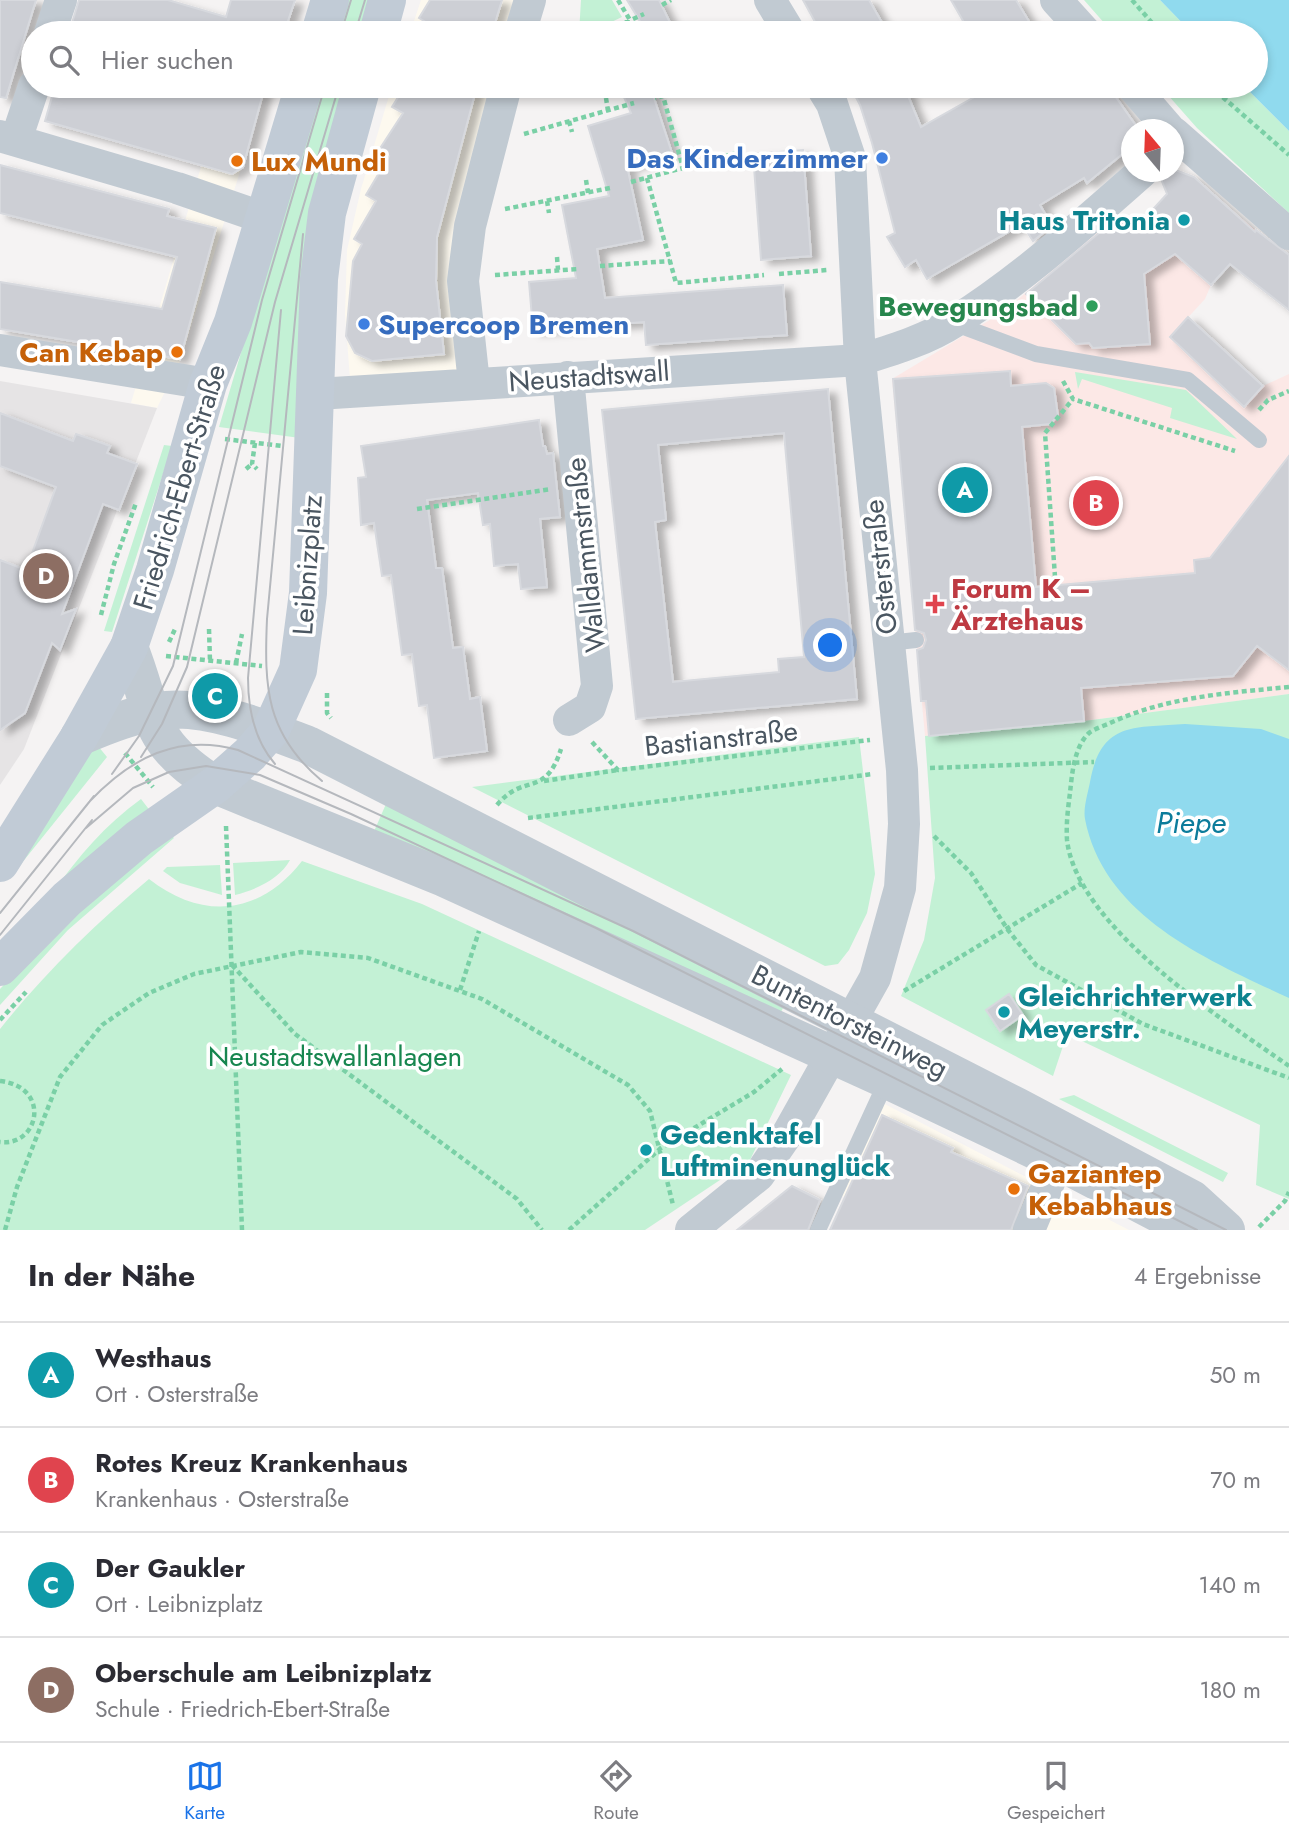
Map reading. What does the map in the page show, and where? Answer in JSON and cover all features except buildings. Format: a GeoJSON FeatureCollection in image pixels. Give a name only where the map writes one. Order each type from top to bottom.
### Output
{"type":"FeatureCollection","features":[{"type":"Feature","properties":{"kind":"main road"},"geometry":{"type":"LineString","coordinates":[[324,21],[330,0]]}},
{"type":"Feature","properties":{"kind":"main road"},"geometry":{"type":"LineString","coordinates":[[381,21],[387,0]]}},
{"type":"Feature","properties":{"kind":"main road","name":"Friedrich-Ebert-Straße"},"geometry":{"type":"LineString","coordinates":[[0,863],[91,732],[130,650],[208,384],[233,322],[300,98]]}},
{"type":"Feature","properties":{"kind":"main road"},"geometry":{"type":"LineString","coordinates":[[317,394],[319,279],[327,213],[359,98]]}},
{"type":"Feature","properties":{"kind":"main road","name":"Leibnizplatz"},"geometry":{"type":"LineString","coordinates":[[215,786],[250,754],[271,730],[298,670],[308,593],[317,394]]}},
{"type":"Feature","properties":{"kind":"main road"},"geometry":{"type":"LineString","coordinates":[[0,967],[67,899],[139,838],[215,786]]}},
{"type":"Feature","properties":{"kind":"street"},"geometry":{"type":"LineString","coordinates":[[54,21],[61,0]]}},
{"type":"Feature","properties":{"kind":"street"},"geometry":{"type":"LineString","coordinates":[[524,21],[530,0]]}},
{"type":"Feature","properties":{"kind":"street"},"geometry":{"type":"LineString","coordinates":[[770,0],[783,21]]}},
{"type":"Feature","properties":{"kind":"street"},"geometry":{"type":"LineString","coordinates":[[1056,0],[1075,21]]}},
{"type":"Feature","properties":{"kind":"street"},"geometry":{"type":"LineString","coordinates":[[28,98],[8,138],[177,188],[264,218]]}},
{"type":"Feature","properties":{"kind":"street"},"geometry":{"type":"LineString","coordinates":[[474,383],[463,278],[473,215],[503,98]]}},
{"type":"Feature","properties":{"kind":"street","name":"Osterstraße"},"geometry":{"type":"LineString","coordinates":[[682,1218],[760,1175],[842,1040],[875,978],[889,937],[900,888],[904,824],[898,733],[902,642],[860,360],[850,158],[828,98]]}},
{"type":"Feature","properties":{"kind":"street"},"geometry":{"type":"LineString","coordinates":[[1142,98],[1160,119]]}},
{"type":"Feature","properties":{"kind":"street"},"geometry":{"type":"LineString","coordinates":[[1184,145],[1289,234]]}},
{"type":"Feature","properties":{"kind":"street","name":"Neustadtswall"},"geometry":{"type":"LineString","coordinates":[[317,394],[860,360],[910,344],[953,323],[1048,251],[1130,182]]}},
{"type":"Feature","properties":{"kind":"street"},"geometry":{"type":"LineString","coordinates":[[0,351],[208,384]]}},
{"type":"Feature","properties":{"kind":"street","name":"Walldammstraße"},"geometry":{"type":"LineString","coordinates":[[568,377],[597,686],[590,707],[569,720]]}},
{"type":"Feature","properties":{"kind":"street"},"geometry":{"type":"LineString","coordinates":[[130,650],[149,713],[167,748],[187,768],[215,786]]}},
{"type":"Feature","properties":{"kind":"street"},"geometry":{"type":"LineString","coordinates":[[91,732],[170,709],[211,715],[271,730],[480,817]]}},
{"type":"Feature","properties":{"kind":"street","name":"Buntentorsteinweg"},"geometry":{"type":"LineString","coordinates":[[215,786],[842,1040],[1192,1199],[1226,1230]]}},
{"type":"Feature","properties":{"kind":"street","name":"Buntentorsteinweg"},"geometry":{"type":"LineString","coordinates":[[480,817],[842,1040],[887,1080],[1058,1161],[1177,1223],[1200,1230]]}},
{"type":"Feature","properties":{"kind":"street"},"geometry":{"type":"LineString","coordinates":[[1029,1230],[1058,1161]]}},
{"type":"Feature","properties":{"kind":"lane"},"geometry":{"type":"LineString","coordinates":[[953,323],[995,341],[1049,356],[1188,380],[1259,440]]}},
{"type":"Feature","properties":{"kind":"lane"},"geometry":{"type":"LineString","coordinates":[[818,1230],[887,1080]]}},
{"type":"Feature","properties":{"kind":"path"},"geometry":{"type":"LineString","coordinates":[[618,0],[630,20],[644,14]]}},
{"type":"Feature","properties":{"kind":"path"},"geometry":{"type":"LineString","coordinates":[[662,5],[671,0]]}},
{"type":"Feature","properties":{"kind":"path"},"geometry":{"type":"LineString","coordinates":[[1132,0],[1150,21]]}},
{"type":"Feature","properties":{"kind":"path"},"geometry":{"type":"LineString","coordinates":[[606,98],[608,111]]}},
{"type":"Feature","properties":{"kind":"path"},"geometry":{"type":"LineString","coordinates":[[664,98],[683,168]]}},
{"type":"Feature","properties":{"kind":"path"},"geometry":{"type":"LineString","coordinates":[[1224,98],[1289,155]]}},
{"type":"Feature","properties":{"kind":"path"},"geometry":{"type":"LineString","coordinates":[[492,144],[634,103]]}},
{"type":"Feature","properties":{"kind":"path"},"geometry":{"type":"LineString","coordinates":[[569,121],[572,132]]}},
{"type":"Feature","properties":{"kind":"path"},"geometry":{"type":"LineString","coordinates":[[631,182],[740,152]]}},
{"type":"Feature","properties":{"kind":"path"},"geometry":{"type":"LineString","coordinates":[[647,178],[676,283],[764,275]]}},
{"type":"Feature","properties":{"kind":"path"},"geometry":{"type":"LineString","coordinates":[[586,180],[588,192]]}},
{"type":"Feature","properties":{"kind":"path"},"geometry":{"type":"LineString","coordinates":[[473,215],[610,188]]}},
{"type":"Feature","properties":{"kind":"path"},"geometry":{"type":"LineString","coordinates":[[547,201],[550,213]]}},
{"type":"Feature","properties":{"kind":"path"},"geometry":{"type":"LineString","coordinates":[[557,257],[558,270]]}},
{"type":"Feature","properties":{"kind":"path"},"geometry":{"type":"LineString","coordinates":[[600,267],[670,261]]}},
{"type":"Feature","properties":{"kind":"path"},"geometry":{"type":"LineString","coordinates":[[463,278],[578,268]]}},
{"type":"Feature","properties":{"kind":"path"},"geometry":{"type":"LineString","coordinates":[[779,274],[854,268]]}},
{"type":"Feature","properties":{"kind":"path"},"geometry":{"type":"LineString","coordinates":[[1049,356],[1073,399],[1247,456]]}},
{"type":"Feature","properties":{"kind":"path"},"geometry":{"type":"LineString","coordinates":[[1244,426],[1268,400],[1289,391]]}},
{"type":"Feature","properties":{"kind":"path"},"geometry":{"type":"LineString","coordinates":[[1055,578],[1045,433],[1073,399]]}},
{"type":"Feature","properties":{"kind":"path"},"geometry":{"type":"LineString","coordinates":[[193,436],[315,450]]}},
{"type":"Feature","properties":{"kind":"path"},"geometry":{"type":"LineString","coordinates":[[246,469],[255,467],[255,443]]}},
{"type":"Feature","properties":{"kind":"path"},"geometry":{"type":"LineString","coordinates":[[416,509],[578,484]]}},
{"type":"Feature","properties":{"kind":"path"},"geometry":{"type":"LineString","coordinates":[[209,629],[210,661]]}},
{"type":"Feature","properties":{"kind":"path"},"geometry":{"type":"LineString","coordinates":[[236,663],[242,634]]}},
{"type":"Feature","properties":{"kind":"path"},"geometry":{"type":"LineString","coordinates":[[130,650],[298,670]]}},
{"type":"Feature","properties":{"kind":"path"},"geometry":{"type":"LineString","coordinates":[[1289,687],[1218,694],[1141,709],[1089,733],[1074,762],[1067,814],[1068,841],[1082,883],[1122,937],[1205,1008],[1289,1066]]}},
{"type":"Feature","properties":{"kind":"path"},"geometry":{"type":"LineString","coordinates":[[543,782],[554,769],[569,720]]}},
{"type":"Feature","properties":{"kind":"path","name":"Bastianstraße"},"geometry":{"type":"LineString","coordinates":[[569,720],[618,770],[861,743],[898,733]]}},
{"type":"Feature","properties":{"kind":"path"},"geometry":{"type":"LineString","coordinates":[[91,732],[175,813]]}},
{"type":"Feature","properties":{"kind":"path"},"geometry":{"type":"LineString","coordinates":[[957,766],[1094,762]]}},
{"type":"Feature","properties":{"kind":"path"},"geometry":{"type":"LineString","coordinates":[[480,817],[509,789],[618,770]]}},
{"type":"Feature","properties":{"kind":"path"},"geometry":{"type":"LineString","coordinates":[[521,821],[536,816],[902,770]]}},
{"type":"Feature","properties":{"kind":"path"},"geometry":{"type":"LineString","coordinates":[[904,824],[939,838],[971,873],[1007,930],[1036,965],[1143,1024],[1289,1078]]}},
{"type":"Feature","properties":{"kind":"path"},"geometry":{"type":"LineString","coordinates":[[215,830],[224,828],[242,1230]]}},
{"type":"Feature","properties":{"kind":"path"},"geometry":{"type":"LineString","coordinates":[[899,994],[1082,883]]}},
{"type":"Feature","properties":{"kind":"path"},"geometry":{"type":"LineString","coordinates":[[460,990],[482,924]]}},
{"type":"Feature","properties":{"kind":"path"},"geometry":{"type":"LineString","coordinates":[[5,1230],[38,1130],[60,1077],[102,1025],[149,993],[194,974],[232,964],[302,952],[368,958],[460,990],[482,999],[628,1085],[650,1111],[661,1148],[661,1160],[682,1218]]}},
{"type":"Feature","properties":{"kind":"path"},"geometry":{"type":"LineString","coordinates":[[232,964],[295,1034],[517,1199],[542,1230]]}},
{"type":"Feature","properties":{"kind":"path"},"geometry":{"type":"LineString","coordinates":[[0,1020],[34,984]]}},
{"type":"Feature","properties":{"kind":"path"},"geometry":{"type":"LineString","coordinates":[[569,1230],[661,1148],[754,1092],[791,1062]]}},
{"type":"Feature","properties":{"kind":"path"},"geometry":{"type":"LineString","coordinates":[[0,1081],[16,1083],[29,1093],[35,1108],[32,1126],[22,1136],[7,1143],[0,1142]]}},
{"type":"Feature","properties":{"kind":"path"},"geometry":{"type":"LineString","coordinates":[[32,1126],[38,1130]]}},
{"type":"Feature","properties":{"kind":"path"},"geometry":{"type":"LineString","coordinates":[[1255,1230],[1285,1201],[1289,1192]]}},
{"type":"Feature","properties":{"kind":"shaded area"},"geometry":{"type":"Polygon","coordinates":[[[421,0],[530,0],[524,21],[414,21],[421,0]]]}},
{"type":"Feature","properties":{"kind":"shaded area"},"geometry":{"type":"Polygon","coordinates":[[[221,98],[263,98],[181,359],[157,408],[131,403],[221,98]]]}},
{"type":"Feature","properties":{"kind":"shaded area"},"geometry":{"type":"Polygon","coordinates":[[[388,98],[503,98],[470,226],[474,383],[351,392],[345,314],[347,250],[361,189],[388,98]]]}},
{"type":"Feature","properties":{"kind":"shaded area"},"geometry":{"type":"Polygon","coordinates":[[[1232,211],[1256,230],[1211,285],[1205,299],[1170,337],[1243,407],[1263,386],[1289,374],[1289,694],[1084,721],[925,736],[892,379],[1003,312],[1116,217],[1165,260],[1217,229],[1232,211]]]}},
{"type":"Feature","properties":{"kind":"shaded area"},"geometry":{"type":"Polygon","coordinates":[[[0,381],[157,408],[24,749],[0,785],[0,381]]]}},
{"type":"Feature","properties":{"kind":"shaded area"},"geometry":{"type":"Polygon","coordinates":[[[873,1098],[1129,1230],[928,1230],[834,1193],[873,1098]]]}},
{"type":"Feature","properties":{"kind":"green space"},"geometry":{"type":"Polygon","coordinates":[[[344,0],[372,0],[366,21],[338,21],[344,0]]]}},
{"type":"Feature","properties":{"kind":"green space"},"geometry":{"type":"Polygon","coordinates":[[[581,0],[612,0],[622,17],[614,21],[580,21],[581,0]]]}},
{"type":"Feature","properties":{"kind":"green space"},"geometry":{"type":"Polygon","coordinates":[[[1084,0],[1160,0],[1180,21],[1102,21],[1084,0]]]}},
{"type":"Feature","properties":{"kind":"green space"},"geometry":{"type":"Polygon","coordinates":[[[316,98],[345,98],[300,438],[219,427],[316,98]]]}},
{"type":"Feature","properties":{"kind":"green space"},"geometry":{"type":"Polygon","coordinates":[[[1171,98],[1256,98],[1289,131],[1289,213],[1197,128],[1171,98]]]}},
{"type":"Feature","properties":{"kind":"green space"},"geometry":{"type":"Polygon","coordinates":[[[1075,372],[1186,390],[1237,439],[1170,418],[1172,408],[1082,379],[1078,389],[1075,372]]]}},
{"type":"Feature","properties":{"kind":"green space"},"geometry":{"type":"Polygon","coordinates":[[[164,445],[172,446],[112,632],[104,631],[164,445]]]}},
{"type":"Feature","properties":{"kind":"green space"},"geometry":{"type":"Polygon","coordinates":[[[1289,694],[1289,1199],[1256,1185],[1260,1125],[1067,1034],[1053,1076],[901,996],[924,940],[935,878],[925,736],[1084,721],[1289,694]]]}},
{"type":"Feature","properties":{"kind":"green space"},"geometry":{"type":"Polygon","coordinates":[[[859,737],[875,874],[867,913],[849,950],[838,964],[825,966],[472,787],[859,737]]]}},
{"type":"Feature","properties":{"kind":"green space"},"geometry":{"type":"Polygon","coordinates":[[[98,746],[107,757],[21,864],[81,761],[98,746]]]}},
{"type":"Feature","properties":{"kind":"green space"},"geometry":{"type":"Polygon","coordinates":[[[141,799],[151,812],[53,892],[93,842],[141,799]]]}},
{"type":"Feature","properties":{"kind":"green space"},"geometry":{"type":"Polygon","coordinates":[[[386,804],[788,998],[775,1024],[372,836],[386,804]]]}},
{"type":"Feature","properties":{"kind":"green space"},"geometry":{"type":"Polygon","coordinates":[[[170,834],[174,838],[68,930],[0,1005],[0,989],[61,924],[170,834]]]}},
{"type":"Feature","properties":{"kind":"green space"},"geometry":{"type":"Polygon","coordinates":[[[290,860],[280,873],[266,883],[235,895],[233,863],[290,860]]]}},
{"type":"Feature","properties":{"kind":"green space","name":"Neustadtswallanlagen"},"geometry":{"type":"Polygon","coordinates":[[[302,861],[422,904],[791,1075],[750,1160],[645,1230],[0,1230],[0,1029],[71,950],[149,879],[190,902],[230,906],[249,902],[268,893],[286,879],[302,861]]]}},
{"type":"Feature","properties":{"kind":"green space"},"geometry":{"type":"Polygon","coordinates":[[[220,865],[222,895],[180,883],[163,871],[167,867],[220,865]]]}},
{"type":"Feature","properties":{"kind":"green space"},"geometry":{"type":"Polygon","coordinates":[[[1074,1095],[1228,1173],[1223,1182],[1059,1099],[1074,1095]]]}},
{"type":"Feature","properties":{"kind":"water"},"geometry":{"type":"Polygon","coordinates":[[[1160,0],[1289,0],[1289,131],[1256,98],[1268,98],[1268,21],[1180,21],[1160,0]]]}},
{"type":"Feature","properties":{"kind":"water","name":"Piepe"},"geometry":{"type":"Polygon","coordinates":[[[1185,724],[1261,729],[1289,739],[1289,998],[1194,951],[1164,931],[1137,909],[1114,883],[1096,853],[1085,819],[1085,810],[1095,762],[1102,748],[1111,738],[1135,728],[1185,724]]]}},
{"type":"Feature","properties":{"kind":"tram line"},"geometry":{"type":"LineString","coordinates":[[345,21],[351,0]]}},
{"type":"Feature","properties":{"kind":"tram line"},"geometry":{"type":"LineString","coordinates":[[359,21],[365,0]]}},
{"type":"Feature","properties":{"kind":"tram line"},"geometry":{"type":"LineString","coordinates":[[112,774],[139,736],[173,666],[262,300],[321,98]]}},
{"type":"Feature","properties":{"kind":"tram line"},"geometry":{"type":"LineString","coordinates":[[141,757],[162,724],[187,667],[275,302],[335,98]]}},
{"type":"Feature","properties":{"kind":"tram line"},"geometry":{"type":"LineString","coordinates":[[303,234],[267,619],[266,667],[272,708],[279,727],[289,746],[322,781]]}},
{"type":"Feature","properties":{"kind":"tram line"},"geometry":{"type":"LineString","coordinates":[[275,764],[257,734],[249,701],[248,678],[281,310]]}},
{"type":"Feature","properties":{"kind":"tram line"},"geometry":{"type":"LineString","coordinates":[[90,801],[122,772],[157,753],[195,745],[238,750],[633,931],[1226,1230]]}},
{"type":"Feature","properties":{"kind":"tram line"},"geometry":{"type":"LineString","coordinates":[[86,828],[133,788],[169,772],[206,766],[260,775],[351,814],[596,928],[1197,1230]]}},
{"type":"Feature","properties":{"kind":"tram line"},"geometry":{"type":"LineString","coordinates":[[0,913],[94,796]]}},
{"type":"Feature","properties":{"kind":"tram line"},"geometry":{"type":"LineString","coordinates":[[0,935],[92,820]]}},
{"type":"Feature","properties":{"kind":"place","name":"Das Kinderzimmer"},"geometry":{"type":"Point","coordinates":[882,158]}},
{"type":"Feature","properties":{"kind":"place","name":"Lux Mundi"},"geometry":{"type":"Point","coordinates":[237,161]}},
{"type":"Feature","properties":{"kind":"place","name":"Haus Tritonia"},"geometry":{"type":"Point","coordinates":[1184,220]}},
{"type":"Feature","properties":{"kind":"place","name":"Bewegungsbad"},"geometry":{"type":"Point","coordinates":[1092,306]}},
{"type":"Feature","properties":{"kind":"place","name":"Supercoop Bremen"},"geometry":{"type":"Point","coordinates":[364,324]}},
{"type":"Feature","properties":{"kind":"place","name":"Can Kebap"},"geometry":{"type":"Point","coordinates":[177,352]}},
{"type":"Feature","properties":{"kind":"place","name":"Westhaus"},"geometry":{"type":"Point","coordinates":[965,490]}},
{"type":"Feature","properties":{"kind":"place","name":"Rotes Kreuz Krankenhaus"},"geometry":{"type":"Point","coordinates":[1096,503]}},
{"type":"Feature","properties":{"kind":"place","name":"Oberschule am Leibnizplatz"},"geometry":{"type":"Point","coordinates":[46,576]}},
{"type":"Feature","properties":{"kind":"place","name":"Forum K – Ärztehaus"},"geometry":{"type":"Point","coordinates":[935,604]}},
{"type":"Feature","properties":{"kind":"place","name":"Der Gaukler"},"geometry":{"type":"Point","coordinates":[215,696]}},
{"type":"Feature","properties":{"kind":"place","name":"Gleichrichterwerk Meyerstr."},"geometry":{"type":"Point","coordinates":[1004,1012]}},
{"type":"Feature","properties":{"kind":"place","name":"Gedenktafel Luftminenunglück"},"geometry":{"type":"Point","coordinates":[646,1150]}},
{"type":"Feature","properties":{"kind":"place","name":"Gaziantep Kebabhaus"},"geometry":{"type":"Point","coordinates":[1014,1189]}}]}
